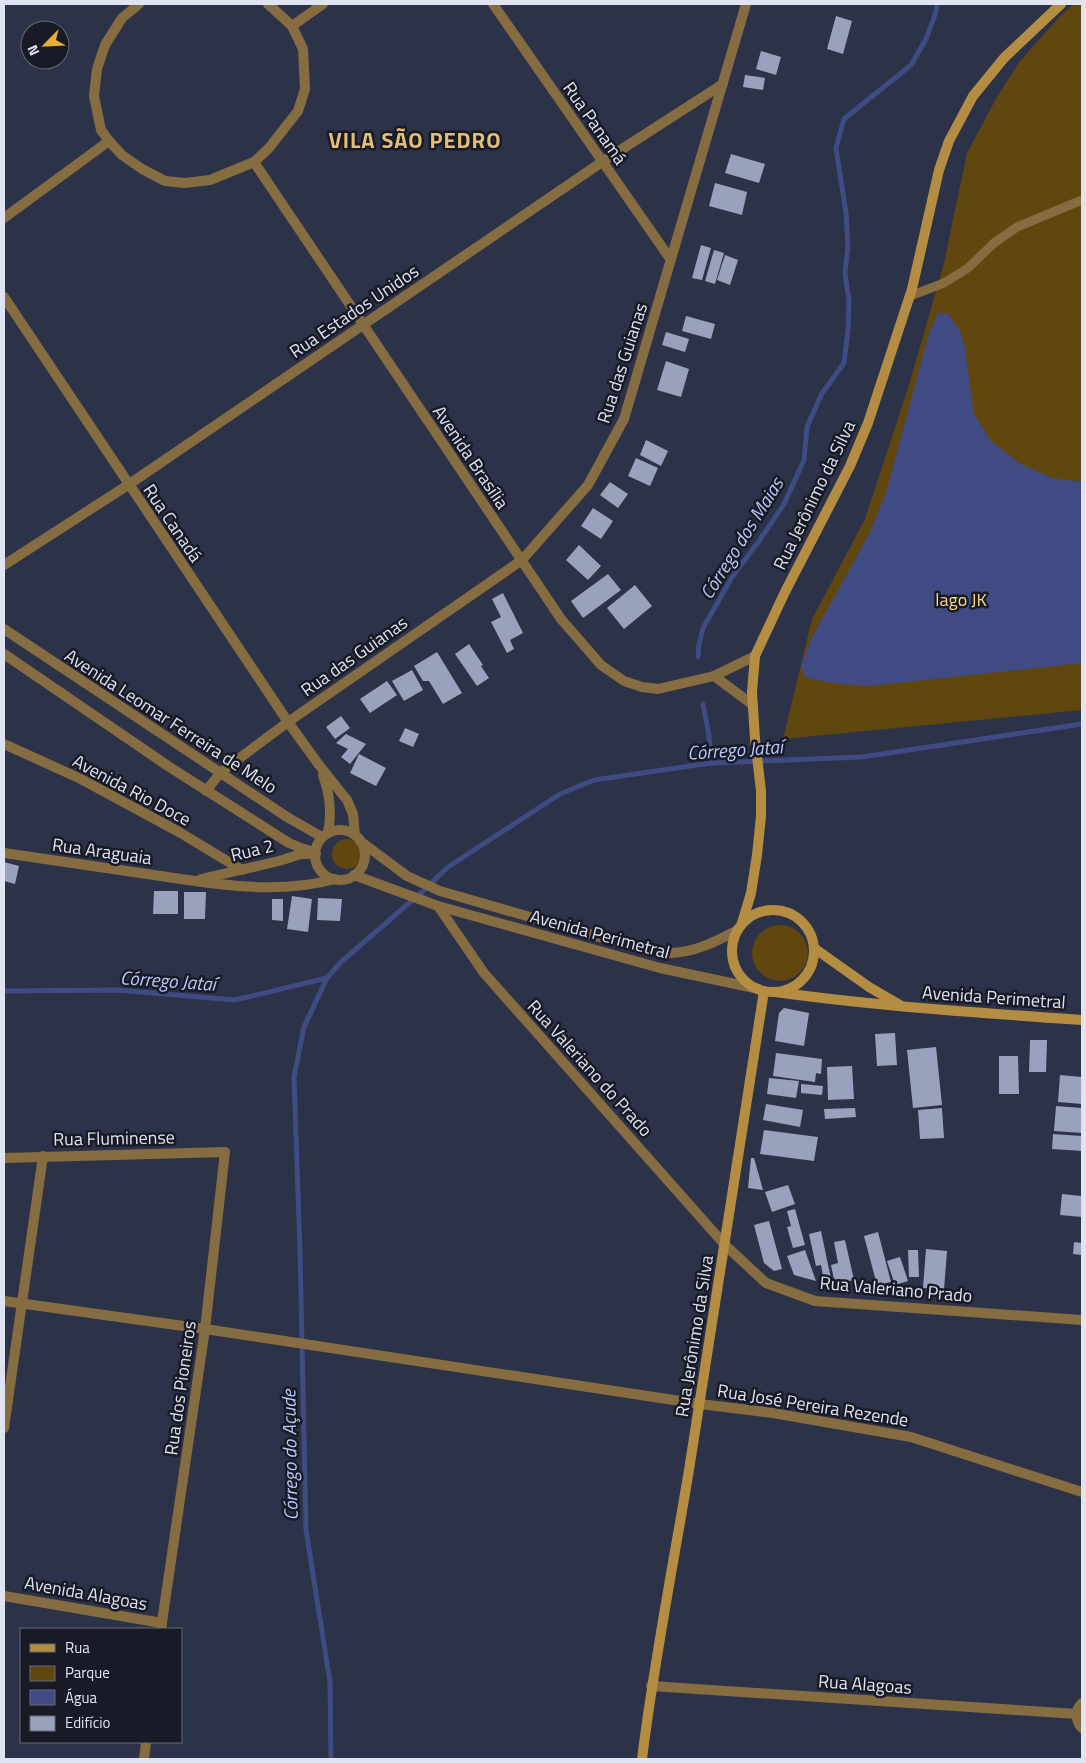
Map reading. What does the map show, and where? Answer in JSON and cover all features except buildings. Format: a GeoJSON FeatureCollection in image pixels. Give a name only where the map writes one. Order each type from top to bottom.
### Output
{"type":"FeatureCollection","features":[{"type":"Feature","properties":{"kind":"main road","name":"Rua Jerônimo da Silva"},"geometry":{"type":"LineString","coordinates":[[740,926],[751,893],[757,855],[761,791],[755,739],[752,684],[755,656],[785,592],[850,466],[868,423],[910,296],[939,170],[953,134],[973,96],[1004,58],[1061,4]]}},
{"type":"Feature","properties":{"kind":"main road"},"geometry":{"type":"LineString","coordinates":[[774,910],[786,912],[797,918],[811,936],[814,948],[812,961],[807,973],[799,982],[788,989],[775,992],[762,990],[748,983],[734,962],[732,950],[740,926],[751,916],[762,911],[774,910]]}},
{"type":"Feature","properties":{"kind":"main road","name":"Avenida Perimetral"},"geometry":{"type":"LineString","coordinates":[[814,948],[868,987],[903,1006]]}},
{"type":"Feature","properties":{"kind":"main road","name":"Rua Jerônimo da Silva"},"geometry":{"type":"LineString","coordinates":[[642,1759],[651,1686],[700,1404],[725,1245],[762,990]]}},
{"type":"Feature","properties":{"kind":"main road","name":"Avenida Perimetral"},"geometry":{"type":"LineString","coordinates":[[775,992],[903,1006],[1082,1020]]}},
{"type":"Feature","properties":{"kind":"street"},"geometry":{"type":"LineString","coordinates":[[139,4],[122,18],[105,45],[96,69],[94,96],[102,130],[122,155],[142,169],[165,181],[185,184],[210,180],[254,162],[269,148],[298,111],[305,89],[303,49],[292,26],[268,4]]}},
{"type":"Feature","properties":{"kind":"street"},"geometry":{"type":"LineString","coordinates":[[292,26],[323,4]]}},
{"type":"Feature","properties":{"kind":"street","name":"Rua Panamá"},"geometry":{"type":"LineString","coordinates":[[493,4],[671,260]]}},
{"type":"Feature","properties":{"kind":"street","name":"Rua das Guianas"},"geometry":{"type":"LineString","coordinates":[[206,791],[220,772],[288,722],[522,560],[588,486],[624,419],[746,4]]}},
{"type":"Feature","properties":{"kind":"street","name":"Rua Estados Unidos"},"geometry":{"type":"LineString","coordinates":[[4,565],[128,484],[602,162],[723,84]]}},
{"type":"Feature","properties":{"kind":"street"},"geometry":{"type":"LineString","coordinates":[[4,218],[109,141]]}},
{"type":"Feature","properties":{"kind":"street","name":"Avenida Brasília"},"geometry":{"type":"LineString","coordinates":[[254,162],[561,619],[601,665],[624,681],[658,689],[714,676],[755,656]]}},
{"type":"Feature","properties":{"kind":"street","name":"Rua Canadá"},"geometry":{"type":"LineString","coordinates":[[4,297],[288,722],[318,765],[346,800],[353,814],[358,838]]}},
{"type":"Feature","properties":{"kind":"street","name":"Avenida Leomar Ferreira de Melo"},"geometry":{"type":"LineString","coordinates":[[4,630],[287,817],[325,835]]}},
{"type":"Feature","properties":{"kind":"street","name":"Avenida Leomar Ferreira de Melo"},"geometry":{"type":"LineString","coordinates":[[4,654],[206,791],[289,843],[316,853]]}},
{"type":"Feature","properties":{"kind":"street"},"geometry":{"type":"LineString","coordinates":[[714,676],[753,705]]}},
{"type":"Feature","properties":{"kind":"street","name":"Avenida Rio Doce"},"geometry":{"type":"LineString","coordinates":[[4,744],[81,779],[179,832],[242,870]]}},
{"type":"Feature","properties":{"kind":"street","name":"Rua Canadá"},"geometry":{"type":"LineString","coordinates":[[318,765],[330,799],[331,815],[325,835]]}},
{"type":"Feature","properties":{"kind":"street"},"geometry":{"type":"LineString","coordinates":[[342,830],[358,838],[364,848],[364,856],[360,870],[354,875],[336,879],[323,872],[318,866],[316,853],[318,844],[325,835],[342,830]]}},
{"type":"Feature","properties":{"kind":"street","name":"Avenida Perimetral"},"geometry":{"type":"LineString","coordinates":[[358,838],[407,876],[425,885],[642,949],[670,953],[691,950],[718,940],[740,926]]}},
{"type":"Feature","properties":{"kind":"street","name":"Rua Araguaia"},"geometry":{"type":"LineString","coordinates":[[4,852],[235,886],[296,886],[336,879]]}},
{"type":"Feature","properties":{"kind":"street","name":"Rua 2"},"geometry":{"type":"LineString","coordinates":[[195,881],[301,854],[316,853]]}},
{"type":"Feature","properties":{"kind":"street","name":"Avenida Perimetral"},"geometry":{"type":"LineString","coordinates":[[354,875],[436,905],[534,933],[660,968],[762,990]]}},
{"type":"Feature","properties":{"kind":"street","name":"Rua Valeriano do Prado"},"geometry":{"type":"LineString","coordinates":[[436,905],[484,973],[725,1245]]}},
{"type":"Feature","properties":{"kind":"street"},"geometry":{"type":"LineString","coordinates":[[534,933],[538,918]]}},
{"type":"Feature","properties":{"kind":"street","name":"Rua Fluminense"},"geometry":{"type":"LineString","coordinates":[[4,1158],[225,1152]]}},
{"type":"Feature","properties":{"kind":"street","name":"Rua dos Pioneiros"},"geometry":{"type":"LineString","coordinates":[[162,1626],[205,1329],[225,1152]]}},
{"type":"Feature","properties":{"kind":"street"},"geometry":{"type":"LineString","coordinates":[[4,1428],[43,1156]]}},
{"type":"Feature","properties":{"kind":"street","name":"Rua Valeriano Prado"},"geometry":{"type":"LineString","coordinates":[[725,1245],[766,1283],[815,1301],[1082,1320]]}},
{"type":"Feature","properties":{"kind":"street"},"geometry":{"type":"LineString","coordinates":[[4,1301],[205,1329]]}},
{"type":"Feature","properties":{"kind":"street","name":"Rua José Pereira Rezende"},"geometry":{"type":"LineString","coordinates":[[205,1329],[700,1404],[773,1413],[911,1436],[1082,1492]]}},
{"type":"Feature","properties":{"kind":"street","name":"Avenida Alagoas"},"geometry":{"type":"LineString","coordinates":[[4,1596],[162,1626]]}},
{"type":"Feature","properties":{"kind":"street","name":"Rua Alagoas"},"geometry":{"type":"LineString","coordinates":[[651,1686],[1077,1714]]}},
{"type":"Feature","properties":{"kind":"street"},"geometry":{"type":"LineString","coordinates":[[1082,1703],[1079,1705],[1076,1718],[1082,1728]]}},
{"type":"Feature","properties":{"kind":"street"},"geometry":{"type":"LineString","coordinates":[[144,1759],[146,1743]]}},
{"type":"Feature","properties":{"kind":"lane"},"geometry":{"type":"LineString","coordinates":[[910,296],[944,283],[968,268],[994,243],[1017,227],[1082,200]]}},
{"type":"Feature","properties":{"kind":"green space","name":"lago JK"},"geometry":{"type":"Polygon","coordinates":[[[1074,4],[1082,4],[1082,710],[783,739],[812,619],[865,519],[909,385],[944,263],[967,153],[997,97],[1020,61],[1062,14],[1074,4]]]}},
{"type":"Feature","properties":{"kind":"green space"},"geometry":{"type":"Polygon","coordinates":[[[347,839],[353,840],[361,848],[361,860],[353,868],[347,869],[341,868],[333,860],[332,854],[333,848],[341,840],[347,839]]]}},
{"type":"Feature","properties":{"kind":"green space"},"geometry":{"type":"Polygon","coordinates":[[[780,925],[791,927],[800,933],[806,942],[808,953],[806,964],[800,973],[791,979],[780,981],[769,979],[760,973],[754,964],[752,953],[754,942],[760,933],[769,927],[780,925]]]}},
{"type":"Feature","properties":{"kind":"water"},"geometry":{"type":"Polygon","coordinates":[[[938,313],[948,314],[960,331],[964,343],[974,414],[990,440],[1019,463],[1052,478],[1082,482],[1082,663],[869,686],[838,684],[811,679],[805,676],[801,666],[811,639],[869,534],[886,493],[929,333],[938,313]]]}},
{"type":"Feature","properties":{"kind":"waterway","name":"Córrego dos Maias"},"geometry":{"type":"LineString","coordinates":[[698,657],[703,628],[732,577],[784,504],[804,460],[807,427],[821,395],[844,363],[848,330],[849,300],[845,273],[848,246],[846,213],[836,148],[844,119],[911,65],[926,39],[937,4]]}},
{"type":"Feature","properties":{"kind":"waterway","name":"Córrego dos Maias"},"geometry":{"type":"LineString","coordinates":[[703,704],[709,735],[711,763]]}},
{"type":"Feature","properties":{"kind":"waterway","name":"Córrego do Açude"},"geometry":{"type":"LineString","coordinates":[[331,1759],[330,1682],[306,1530],[294,1077],[304,1027],[327,978],[341,962],[448,867],[560,794],[594,780],[711,763],[862,757],[1082,724]]}},
{"type":"Feature","properties":{"kind":"waterway","name":"Córrego Jataí"},"geometry":{"type":"LineString","coordinates":[[4,991],[117,990],[235,1000],[327,978]]}},
{"type":"Feature","properties":{"kind":"district","name":"VILA SÃO PEDRO"},"geometry":{"type":"Point","coordinates":[415,140]}}]}
